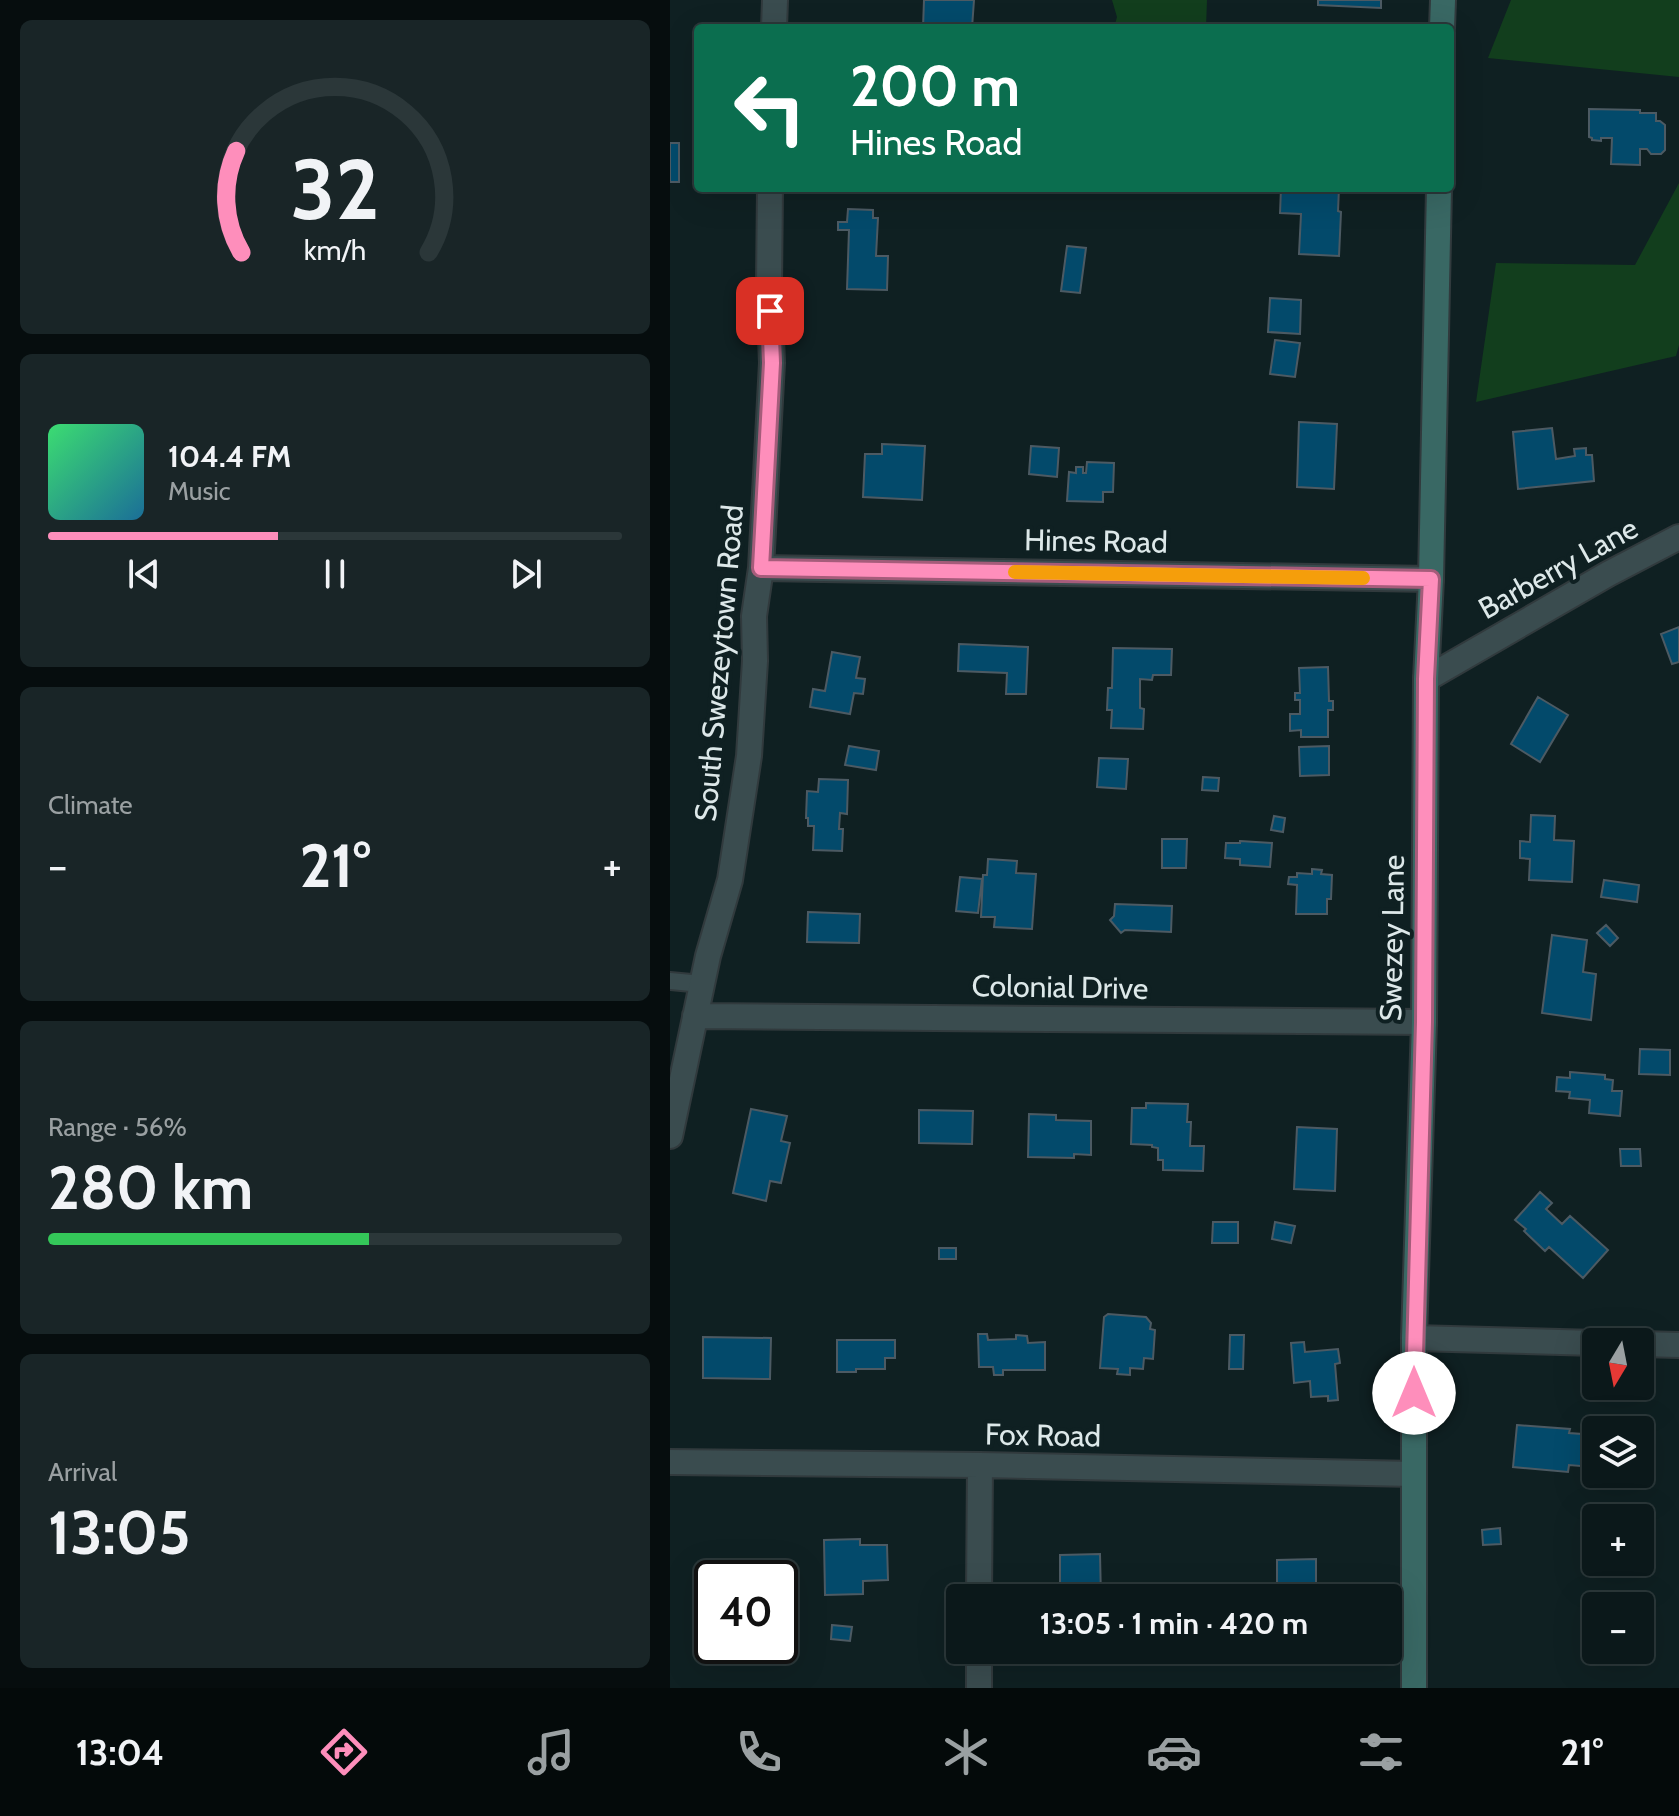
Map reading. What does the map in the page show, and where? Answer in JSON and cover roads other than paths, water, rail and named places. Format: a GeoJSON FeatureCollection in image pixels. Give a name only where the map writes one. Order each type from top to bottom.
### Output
{"type":"FeatureCollection","features":[{"type":"Feature","properties":{"kind":"street"},"geometry":{"type":"LineString","coordinates":[[774,24],[775,0]]}},
{"type":"Feature","properties":{"kind":"street"},"geometry":{"type":"LineString","coordinates":[[1442,24],[1443,0]]}},
{"type":"Feature","properties":{"kind":"street","name":"South Swezeytown Road"},"geometry":{"type":"LineString","coordinates":[[670,1136],[702,984],[730,880],[749,756],[755,661],[754,616],[761,568],[772,363],[770,192]]}},
{"type":"Feature","properties":{"kind":"street","name":"Swezey Lane"},"geometry":{"type":"LineString","coordinates":[[1414,1688],[1414,1338],[1424,1022],[1426,679],[1439,192]]}},
{"type":"Feature","properties":{"kind":"street","name":"Barberry Lane"},"geometry":{"type":"LineString","coordinates":[[1426,679],[1608,574],[1679,537]]}},
{"type":"Feature","properties":{"kind":"street","name":"Hines Road"},"geometry":{"type":"LineString","coordinates":[[761,568],[1431,579]]}},
{"type":"Feature","properties":{"kind":"street","name":"Colonial Drive"},"geometry":{"type":"LineString","coordinates":[[695,1016],[1424,1022]]}},
{"type":"Feature","properties":{"kind":"street"},"geometry":{"type":"LineString","coordinates":[[1414,1338],[1582,1343]]}},
{"type":"Feature","properties":{"kind":"street"},"geometry":{"type":"LineString","coordinates":[[1654,1344],[1679,1345]]}},
{"type":"Feature","properties":{"kind":"street","name":"Fox Road"},"geometry":{"type":"LineString","coordinates":[[670,1462],[1414,1474]]}},
{"type":"Feature","properties":{"kind":"street"},"geometry":{"type":"LineString","coordinates":[[979,1584],[980,1465]]}},
{"type":"Feature","properties":{"kind":"street"},"geometry":{"type":"LineString","coordinates":[[979,1664],[979,1688]]}},
{"type":"Feature","properties":{"kind":"lane"},"geometry":{"type":"LineString","coordinates":[[670,981],[702,984]]}}]}
